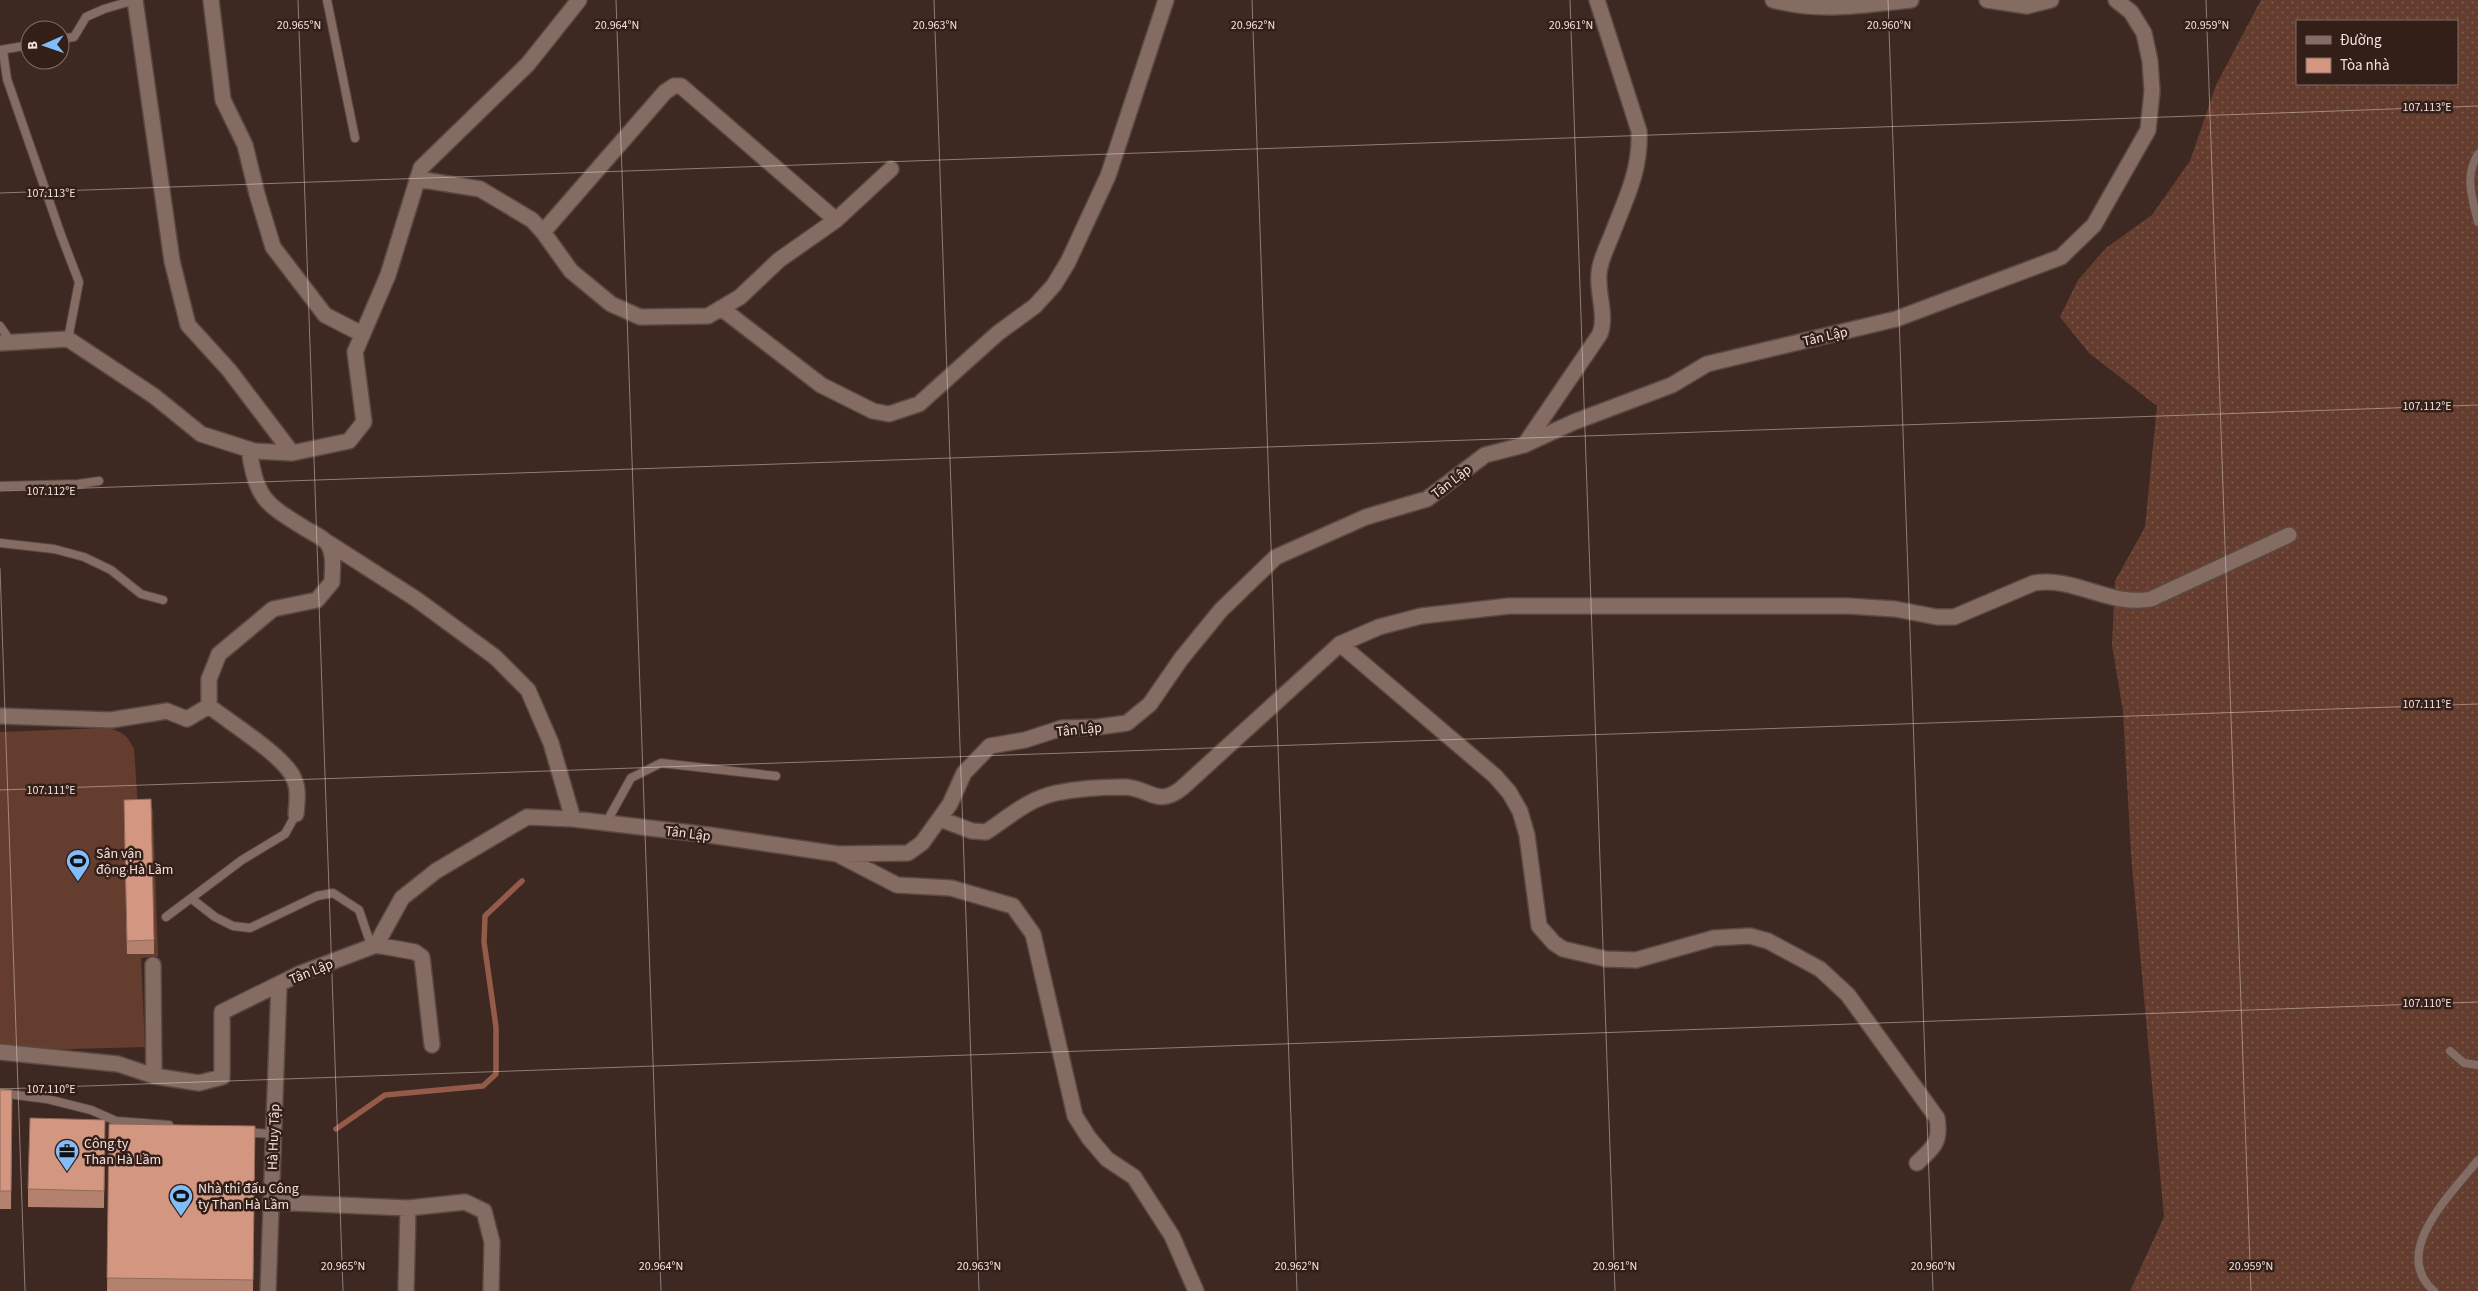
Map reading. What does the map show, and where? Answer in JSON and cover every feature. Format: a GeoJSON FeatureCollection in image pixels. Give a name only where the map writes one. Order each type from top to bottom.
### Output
{"type":"FeatureCollection","features":[{"type":"Feature","properties":{"kind":"street"},"geometry":{"type":"LineString","coordinates":[[136,0],[172,261],[188,325],[229,370],[292,453]]}},
{"type":"Feature","properties":{"kind":"street"},"geometry":{"type":"LineString","coordinates":[[211,0],[223,100],[245,145],[273,247],[325,315],[362,334]]}},
{"type":"Feature","properties":{"kind":"street"},"geometry":{"type":"LineString","coordinates":[[6,342],[68,339],[154,396],[201,434],[249,450],[292,453],[349,441],[364,422],[355,352],[388,275],[421,168],[528,64],[578,0]]}},
{"type":"Feature","properties":{"kind":"street"},"geometry":{"type":"LineString","coordinates":[[721,308],[821,385],[874,411],[889,414],[919,404],[998,333],[1034,306],[1054,285],[1068,262],[1108,176],[1166,0]]}},
{"type":"Feature","properties":{"kind":"street"},"geometry":{"type":"LineString","coordinates":[[1524,445],[1603,327],[1599,287],[1601,260],[1637,171],[1640,150],[1639,131],[1597,0]]}},
{"type":"Feature","properties":{"kind":"street"},"geometry":{"type":"LineString","coordinates":[[1773,0],[1795,6],[1832,8],[1911,0]]}},
{"type":"Feature","properties":{"kind":"street"},"geometry":{"type":"LineString","coordinates":[[1987,0],[2027,6],[2051,0]]}},
{"type":"Feature","properties":{"kind":"street","name":"Tân Lập"},"geometry":{"type":"LineString","coordinates":[[0,1052],[118,1064],[154,1076],[199,1083],[222,1077],[222,1012],[306,971],[374,947],[402,898],[436,871],[527,817],[573,819],[838,854],[908,853],[922,843],[950,804],[964,773],[990,746],[1025,740],[1062,728],[1098,727],[1127,723],[1150,704],[1181,659],[1221,610],[1276,557],[1366,518],[1427,499],[1485,455],[1524,445],[1574,422],[1672,385],[1707,364],[1896,320],[2061,257],[2094,225],[2148,130],[2152,91],[2148,51],[2144,33],[2131,12],[2116,0]]}},
{"type":"Feature","properties":{"kind":"street"},"geometry":{"type":"LineString","coordinates":[[544,232],[664,92],[674,86],[681,86],[836,220]]}},
{"type":"Feature","properties":{"kind":"street"},"geometry":{"type":"LineString","coordinates":[[417,179],[480,188],[532,220],[544,232],[571,271],[611,304],[640,317],[708,316],[740,296],[778,260],[836,220],[891,169]]}},
{"type":"Feature","properties":{"kind":"street"},"geometry":{"type":"LineString","coordinates":[[249,450],[254,480],[263,498],[287,517],[416,599],[495,657],[528,690],[551,743],[573,819]]}},
{"type":"Feature","properties":{"kind":"street"},"geometry":{"type":"LineString","coordinates":[[940,818],[972,830],[986,832],[1030,802],[1056,793],[1124,787],[1153,796],[1169,797],[1182,788],[1340,644],[1379,627],[1421,616],[1509,606],[1848,606],[1895,609],[1946,618],[1954,617],[2045,581],[2057,582],[2138,602],[2151,599],[2289,535]]}},
{"type":"Feature","properties":{"kind":"street"},"geometry":{"type":"LineString","coordinates":[[209,706],[209,679],[219,654],[273,608],[317,600],[332,582],[332,554],[327,542]]}},
{"type":"Feature","properties":{"kind":"street"},"geometry":{"type":"LineString","coordinates":[[1340,644],[1495,776],[1509,792],[1520,811],[1526,835],[1539,926],[1554,943],[1563,948],[1606,959],[1636,960],[1714,938],[1750,936],[1768,941],[1820,969],[1835,981],[1848,995],[1937,1118],[1938,1137],[1935,1146],[1917,1163]]}},
{"type":"Feature","properties":{"kind":"street"},"geometry":{"type":"LineString","coordinates":[[0,716],[111,720],[166,711],[188,719],[209,706]]}},
{"type":"Feature","properties":{"kind":"street"},"geometry":{"type":"LineString","coordinates":[[209,706],[287,765],[295,780],[297,795],[296,814]]}},
{"type":"Feature","properties":{"kind":"street"},"geometry":{"type":"LineString","coordinates":[[838,854],[897,885],[951,888],[1013,906],[1033,934],[1075,1116],[1089,1138],[1107,1159],[1134,1177],[1172,1236],[1196,1291]]}},
{"type":"Feature","properties":{"kind":"street"},"geometry":{"type":"LineString","coordinates":[[374,947],[415,952],[422,957],[432,1045]]}},
{"type":"Feature","properties":{"kind":"street"},"geometry":{"type":"LineString","coordinates":[[154,965],[154,1076]]}},
{"type":"Feature","properties":{"kind":"street","name":"Hà Huy Tập"},"geometry":{"type":"LineString","coordinates":[[268,1291],[279,984]]}},
{"type":"Feature","properties":{"kind":"street"},"geometry":{"type":"LineString","coordinates":[[270,1202],[408,1208],[465,1202],[484,1211],[492,1242],[491,1291]]}},
{"type":"Feature","properties":{"kind":"street"},"geometry":{"type":"LineString","coordinates":[[406,1291],[408,1208]]}},
{"type":"Feature","properties":{"kind":"lane"},"geometry":{"type":"LineString","coordinates":[[70,38],[74,37],[86,17],[104,9],[136,0]]}},
{"type":"Feature","properties":{"kind":"lane"},"geometry":{"type":"LineString","coordinates":[[327,0],[355,138]]}},
{"type":"Feature","properties":{"kind":"lane"},"geometry":{"type":"LineString","coordinates":[[20,47],[2,51],[7,79],[79,282],[68,339]]}},
{"type":"Feature","properties":{"kind":"lane"},"geometry":{"type":"LineString","coordinates":[[2478,154],[2469,175],[2469,188],[2478,222]]}},
{"type":"Feature","properties":{"kind":"lane"},"geometry":{"type":"LineString","coordinates":[[0,326],[6,342]]}},
{"type":"Feature","properties":{"kind":"lane"},"geometry":{"type":"LineString","coordinates":[[0,486],[78,484],[99,481]]}},
{"type":"Feature","properties":{"kind":"lane"},"geometry":{"type":"LineString","coordinates":[[0,543],[54,549],[84,557],[111,570],[141,594],[163,600]]}},
{"type":"Feature","properties":{"kind":"lane"},"geometry":{"type":"LineString","coordinates":[[606,823],[631,778],[661,763],[776,776]]}},
{"type":"Feature","properties":{"kind":"lane"},"geometry":{"type":"LineString","coordinates":[[166,917],[242,860],[285,834],[296,814]]}},
{"type":"Feature","properties":{"kind":"lane"},"geometry":{"type":"LineString","coordinates":[[192,899],[215,917],[233,926],[250,928],[317,896],[333,893],[360,910],[374,947]]}},
{"type":"Feature","properties":{"kind":"lane"},"geometry":{"type":"LineString","coordinates":[[2450,1051],[2464,1063],[2478,1065]]}},
{"type":"Feature","properties":{"kind":"lane"},"geometry":{"type":"LineString","coordinates":[[0,1093],[48,1099],[91,1110],[116,1121],[175,1126]]}},
{"type":"Feature","properties":{"kind":"lane"},"geometry":{"type":"LineString","coordinates":[[234,1131],[273,1134]]}},
{"type":"Feature","properties":{"kind":"lane"},"geometry":{"type":"LineString","coordinates":[[2434,1291],[2426,1284],[2419,1268],[2418,1248],[2426,1228],[2478,1160]]}},
{"type":"Feature","properties":{"kind":"shaded area"},"geometry":{"type":"Polygon","coordinates":[[[2261,0],[2478,0],[2478,1291],[2130,1291],[2164,1217],[2131,854],[2123,711],[2112,645],[2115,581],[2145,527],[2157,406],[2089,353],[2060,317],[2078,280],[2106,248],[2152,215],[2190,161],[2216,85],[2261,0]]]}},
{"type":"Feature","properties":{"kind":"shaded area","name":"Sân vận động Hà Lầm"},"geometry":{"type":"Polygon","coordinates":[[[106,728],[116,730],[129,740],[134,749],[138,808],[153,809],[158,956],[141,958],[145,1047],[0,1051],[0,732],[106,728]]]}},
{"type":"Feature","properties":{"kind":"building"},"geometry":{"type":"Polygon","coordinates":[[[151,799],[154,940],[127,941],[124,800],[151,799]]]}},
{"type":"Feature","properties":{"kind":"building"},"geometry":{"type":"Polygon","coordinates":[[[0,1090],[12,1090],[11,1191],[0,1191],[0,1090]]]}},
{"type":"Feature","properties":{"kind":"building","name":"Công ty Than Hà Lầm"},"geometry":{"type":"Polygon","coordinates":[[[30,1118],[105,1120],[104,1191],[28,1189],[30,1118]]]}},
{"type":"Feature","properties":{"kind":"building","name":"Nhà thi đấu Công ty Than Hà Lầm"},"geometry":{"type":"Polygon","coordinates":[[[109,1124],[255,1126],[253,1280],[107,1278],[109,1124]]]}},
{"type":"Feature","properties":{"kind":"waterway"},"geometry":{"type":"LineString","coordinates":[[336,1129],[385,1095],[483,1086],[496,1074],[496,1027],[484,942],[485,916],[522,881]]}},
{"type":"Feature","properties":{"kind":"place","name":"Sân vận động Hà Lầm"},"geometry":{"type":"Point","coordinates":[78,882]}},
{"type":"Feature","properties":{"kind":"place","name":"Công ty Than Hà Lầm"},"geometry":{"type":"Point","coordinates":[67,1172]}},
{"type":"Feature","properties":{"kind":"place","name":"Nhà thi đấu Công ty Than Hà Lầm"},"geometry":{"type":"Point","coordinates":[181,1217]}}]}
